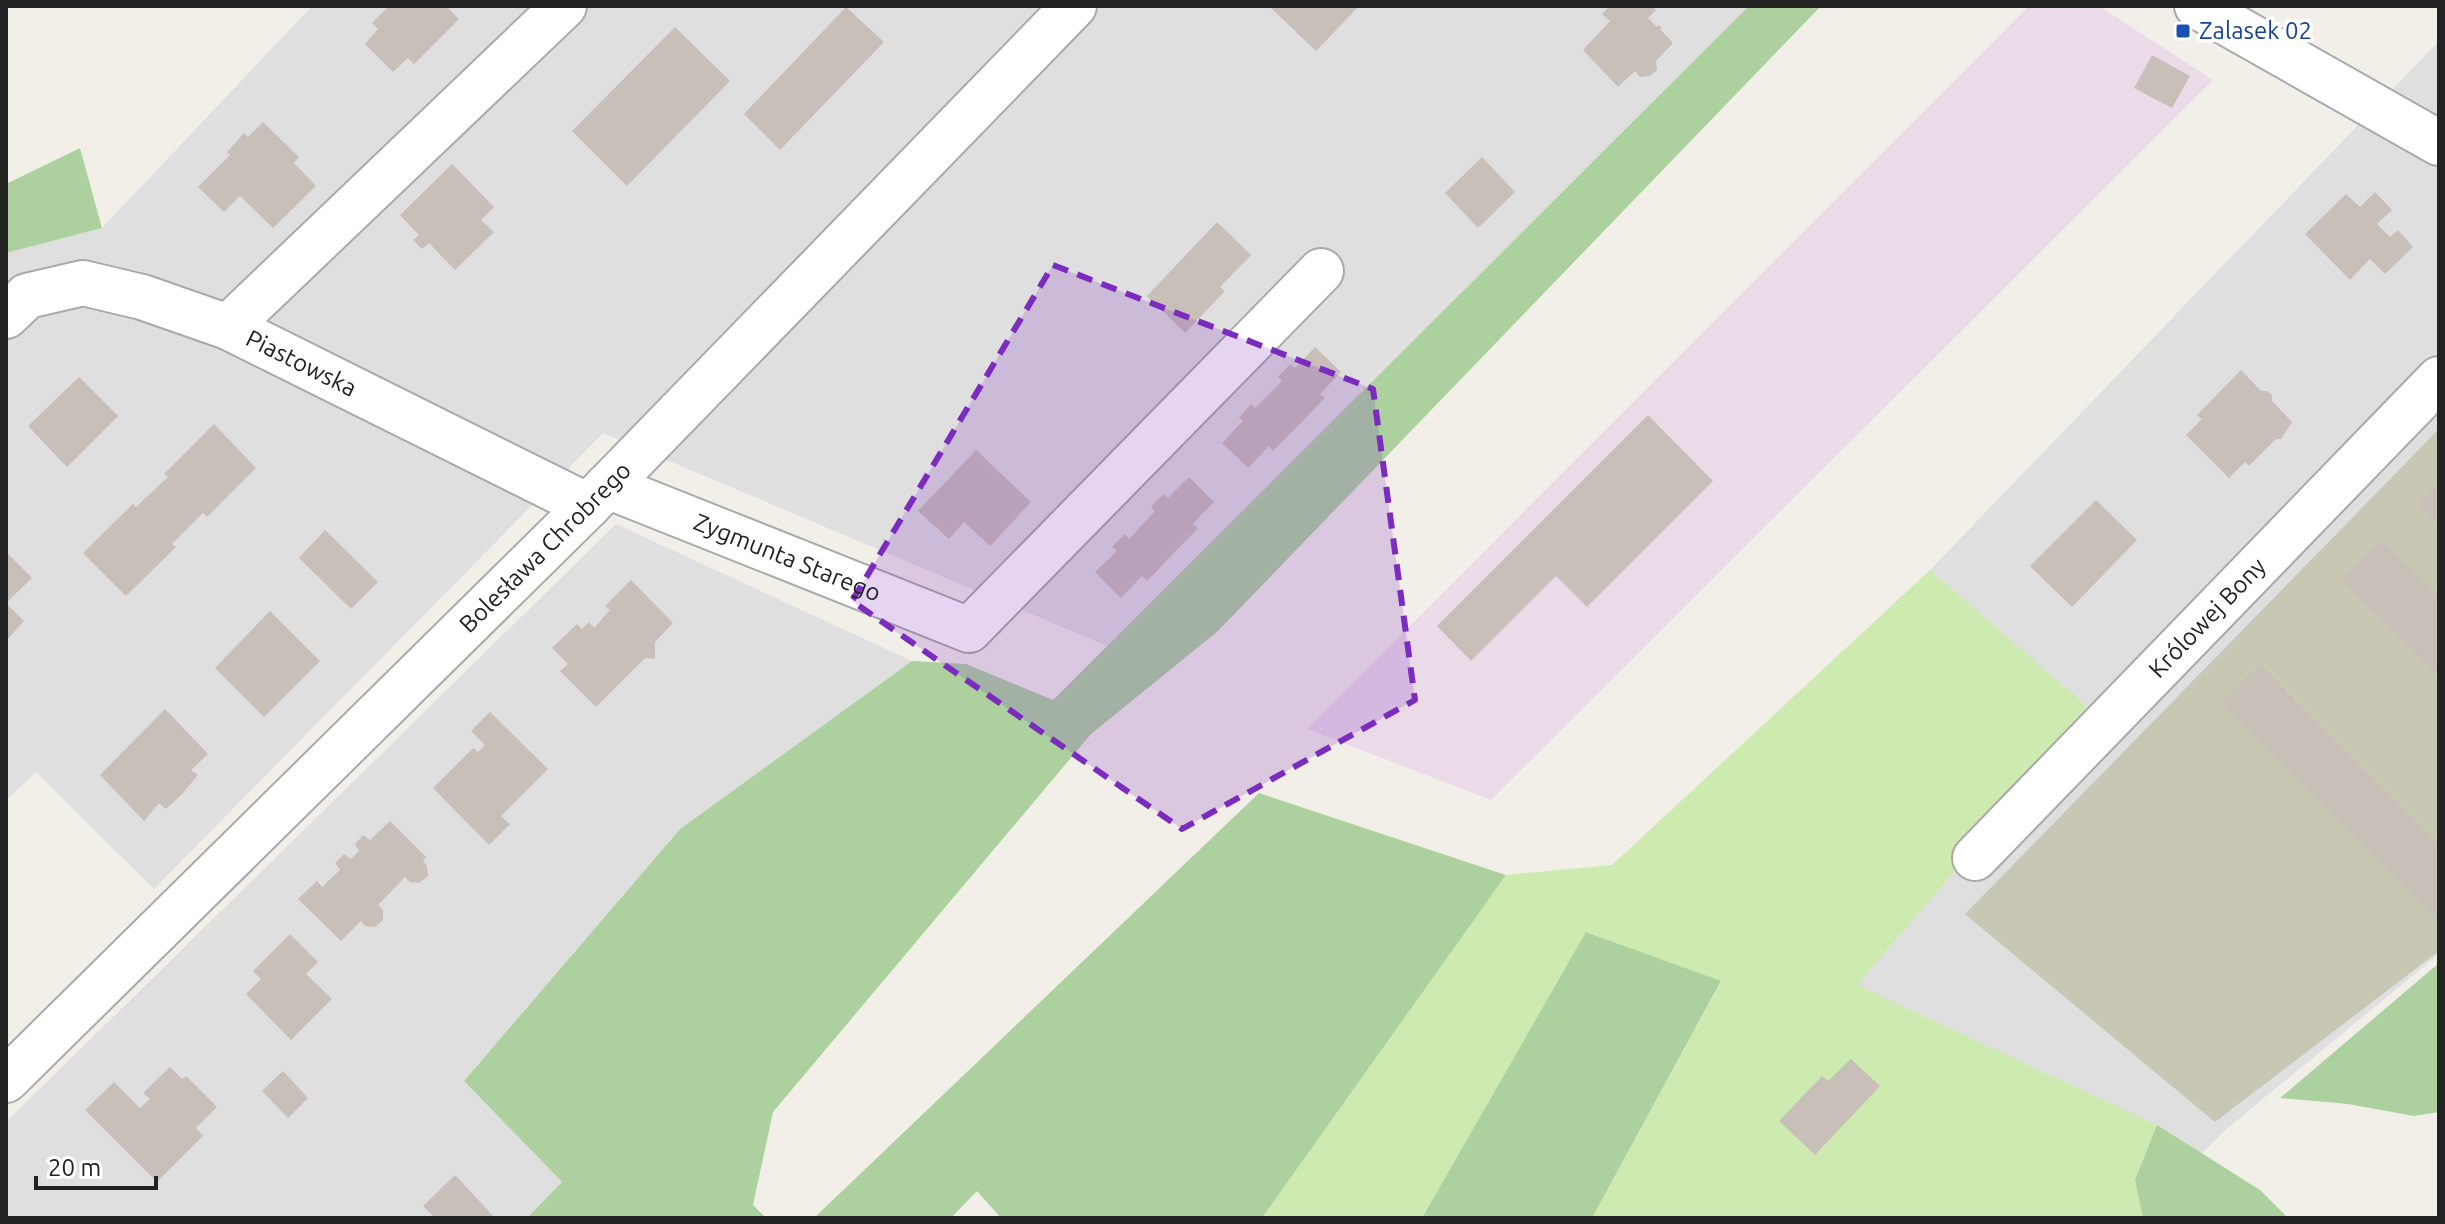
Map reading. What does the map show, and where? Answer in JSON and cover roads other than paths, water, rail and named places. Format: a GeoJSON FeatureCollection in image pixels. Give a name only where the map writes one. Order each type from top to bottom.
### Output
{"type":"FeatureCollection","features":[{"type":"Feature","properties":{"kind":"street"},"geometry":{"type":"LineString","coordinates":[[228,327],[564,6]]}},
{"type":"Feature","properties":{"kind":"street","name":"Bolesława Chrobrego"},"geometry":{"type":"LineString","coordinates":[[6,1080],[597,496],[1074,6]]}},
{"type":"Feature","properties":{"kind":"street"},"geometry":{"type":"LineString","coordinates":[[2197,6],[2439,143]]}},
{"type":"Feature","properties":{"kind":"street","name":"Zygmunta Starego"},"geometry":{"type":"LineString","coordinates":[[597,496],[969,630],[1321,271]]}},
{"type":"Feature","properties":{"kind":"street","name":"Piastowska"},"geometry":{"type":"LineString","coordinates":[[6,316],[27,296],[83,283],[142,297],[228,327],[597,496]]}},
{"type":"Feature","properties":{"kind":"street","name":"Królowej Bony"},"geometry":{"type":"LineString","coordinates":[[1975,858],[2439,379]]}},
{"type":"Feature","properties":{"kind":"place","name":"Zalasek 02"},"geometry":{"type":"Point","coordinates":[2183,31]}}]}
